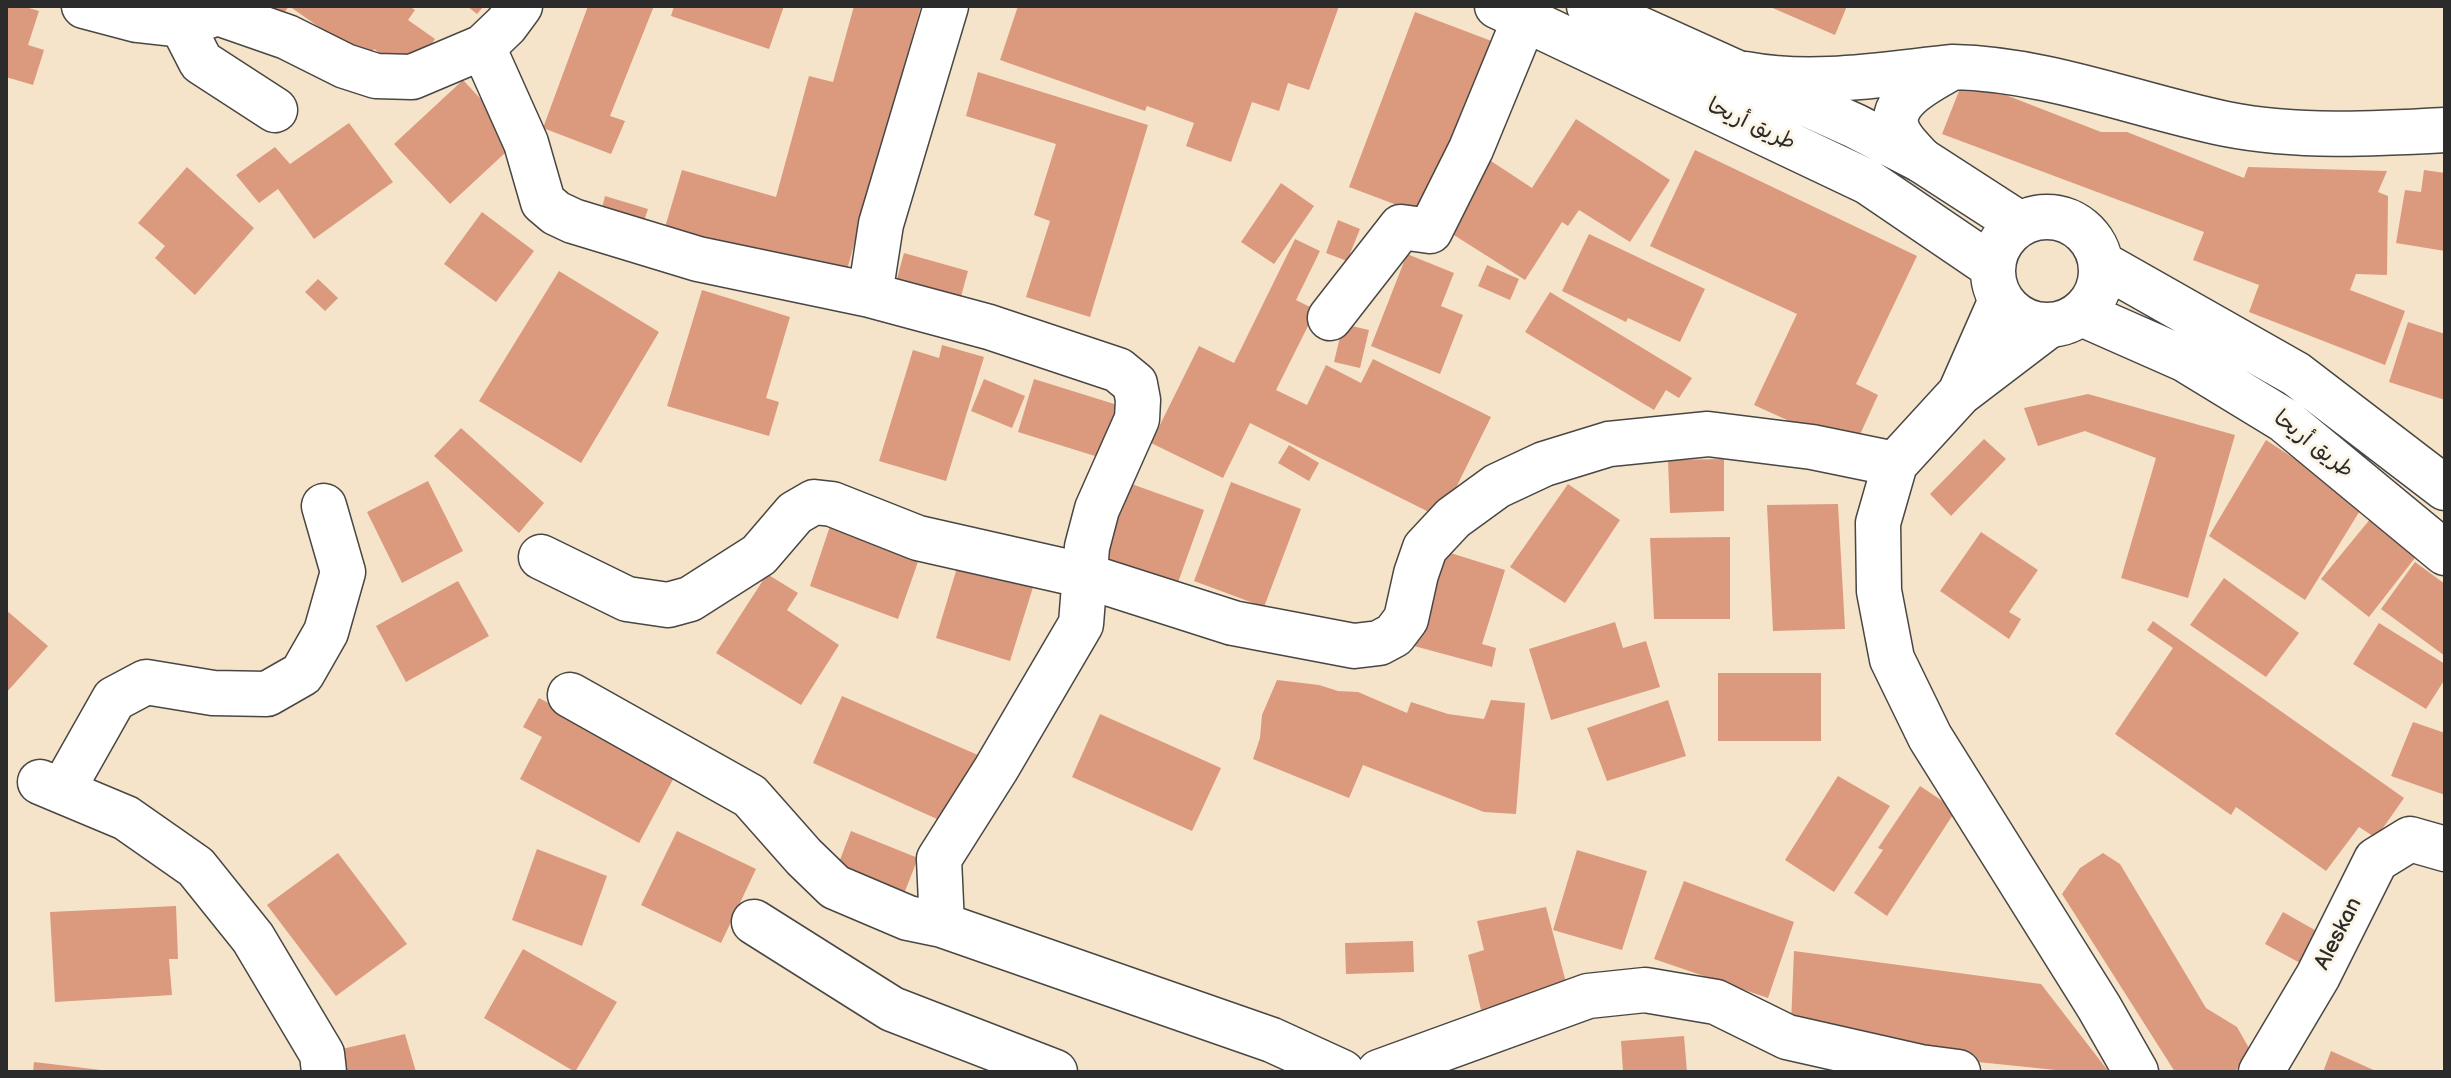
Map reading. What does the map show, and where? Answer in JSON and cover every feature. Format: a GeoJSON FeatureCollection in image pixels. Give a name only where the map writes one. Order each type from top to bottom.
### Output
{"type":"FeatureCollection","features":[{"type":"Feature","properties":{"kind":"street"},"geometry":{"type":"LineString","coordinates":[[84,6],[137,20],[182,25],[218,13],[287,37],[345,66],[376,76],[412,77],[483,47],[520,6]]}},
{"type":"Feature","properties":{"kind":"street"},"geometry":{"type":"LineString","coordinates":[[870,295],[881,224],[946,6]]}},
{"type":"Feature","properties":{"kind":"street","name":"طريق أريحا"},"geometry":{"type":"LineString","coordinates":[[1589,6],[1855,126],[1921,160],[2020,224]]}},
{"type":"Feature","properties":{"kind":"street"},"geometry":{"type":"LineString","coordinates":[[1330,318],[1401,227],[1430,231],[1471,149],[1511,12]]}},
{"type":"Feature","properties":{"kind":"street","name":"طريق أريحا"},"geometry":{"type":"LineString","coordinates":[[1511,12],[1868,182],[1997,283]]}},
{"type":"Feature","properties":{"kind":"street"},"geometry":{"type":"LineString","coordinates":[[182,25],[201,62],[275,110]]}},
{"type":"Feature","properties":{"kind":"street"},"geometry":{"type":"LineString","coordinates":[[483,47],[526,143],[543,202],[556,213],[587,226],[698,259],[870,295],[989,327],[1118,370],[1135,384],[1137,419],[1097,509],[1087,547],[1081,624],[939,859],[942,925]]}},
{"type":"Feature","properties":{"kind":"street"},"geometry":{"type":"LineString","coordinates":[[1921,160],[1899,134],[1895,118],[1903,102],[1916,88],[1953,67]]}},
{"type":"Feature","properties":{"kind":"street"},"geometry":{"type":"LineString","coordinates":[[1734,72],[1769,79],[1806,79],[1953,67],[1989,68],[2025,74],[2226,124],[2269,131],[2445,130]]}},
{"type":"Feature","properties":{"kind":"street"},"geometry":{"type":"LineString","coordinates":[[1960,393],[1997,283],[1997,249],[2006,235],[2020,224],[2045,217],[2071,222],[2091,239],[2102,264],[2101,283],[2095,300],[1960,393],[1895,464],[1878,523],[1879,591],[1892,659],[1930,737],[2099,1007],[2136,1072]]}},
{"type":"Feature","properties":{"kind":"street","name":"طريق أريحا"},"geometry":{"type":"LineString","coordinates":[[2102,264],[2296,374],[2445,488]]}},
{"type":"Feature","properties":{"kind":"street"},"geometry":{"type":"LineString","coordinates":[[1997,283],[2013,314],[2021,319],[2065,320]]}},
{"type":"Feature","properties":{"kind":"street","name":"طريق أريحا"},"geometry":{"type":"LineString","coordinates":[[2065,320],[2184,359],[2284,420],[2445,553]]}},
{"type":"Feature","properties":{"kind":"street"},"geometry":{"type":"LineString","coordinates":[[541,557],[627,599],[668,605],[690,599],[759,555],[795,513],[814,502],[832,504],[918,538],[1086,576],[1233,623],[1354,646],[1379,643],[1394,635],[1406,619],[1425,548],[1453,518],[1497,486],[1544,464],[1609,444],[1708,434],[1812,447],[1895,464]]}},
{"type":"Feature","properties":{"kind":"street"},"geometry":{"type":"LineString","coordinates":[[324,506],[343,572],[326,632],[302,674],[267,694],[213,693],[146,682],[114,699],[51,786],[126,818],[196,867],[253,938],[322,1054],[324,1072]]}},
{"type":"Feature","properties":{"kind":"street"},"geometry":{"type":"LineString","coordinates":[[570,695],[750,796],[835,887],[908,918],[942,925],[1272,1040],[1342,1072]]}},
{"type":"Feature","properties":{"kind":"street","name":"Aleskan"},"geometry":{"type":"LineString","coordinates":[[2261,1072],[2318,976],[2376,860],[2410,839],[2445,849]]}},
{"type":"Feature","properties":{"kind":"street"},"geometry":{"type":"LineString","coordinates":[[754,922],[892,1009],[1055,1072]]}},
{"type":"Feature","properties":{"kind":"street"},"geometry":{"type":"LineString","coordinates":[[1379,1072],[1588,996],[1645,990],[1716,1002],[1787,1037],[1920,1067],[1958,1072]]}},
{"type":"Feature","properties":{"kind":"building"},"geometry":{"type":"Polygon","coordinates":[[[6,6],[39,11],[28,45],[44,50],[33,85],[6,77],[6,6]]]}},
{"type":"Feature","properties":{"kind":"building"},"geometry":{"type":"Polygon","coordinates":[[[241,6],[289,6],[273,29],[241,6]]]}},
{"type":"Feature","properties":{"kind":"building"},"geometry":{"type":"Polygon","coordinates":[[[289,6],[409,6],[415,10],[408,20],[435,39],[410,75],[374,49],[366,60],[289,6]]]}},
{"type":"Feature","properties":{"kind":"building"},"geometry":{"type":"Polygon","coordinates":[[[467,6],[484,6],[477,14],[467,6]]]}},
{"type":"Feature","properties":{"kind":"building"},"geometry":{"type":"Polygon","coordinates":[[[588,6],[654,6],[610,116],[625,121],[611,154],[543,128],[588,6]]]}},
{"type":"Feature","properties":{"kind":"building"},"geometry":{"type":"Polygon","coordinates":[[[674,6],[784,6],[769,49],[671,16],[674,6]]]}},
{"type":"Feature","properties":{"kind":"building"},"geometry":{"type":"Polygon","coordinates":[[[854,6],[921,6],[843,284],[663,234],[682,170],[776,197],[809,76],[833,82],[854,6]]]}},
{"type":"Feature","properties":{"kind":"building"},"geometry":{"type":"Polygon","coordinates":[[[1018,6],[1339,6],[1309,90],[1288,83],[1279,111],[1252,102],[1231,162],[1186,146],[1194,123],[1147,106],[1145,111],[1000,60],[1018,6]]]}},
{"type":"Feature","properties":{"kind":"building"},"geometry":{"type":"Polygon","coordinates":[[[1768,6],[1847,6],[1835,35],[1768,6]]]}},
{"type":"Feature","properties":{"kind":"building"},"geometry":{"type":"Polygon","coordinates":[[[1415,12],[1502,45],[1426,216],[1349,187],[1415,12]]]}},
{"type":"Feature","properties":{"kind":"building"},"geometry":{"type":"Polygon","coordinates":[[[978,72],[1148,125],[1090,317],[1026,297],[1050,221],[1034,215],[1056,144],[966,116],[978,72]]]}},
{"type":"Feature","properties":{"kind":"building"},"geometry":{"type":"Polygon","coordinates":[[[463,80],[519,140],[450,204],[394,144],[463,80]]]}},
{"type":"Feature","properties":{"kind":"building"},"geometry":{"type":"Polygon","coordinates":[[[1959,91],[1998,92],[2101,132],[2127,132],[2244,178],[2248,167],[2387,171],[2378,192],[2388,196],[2387,275],[2356,274],[2350,290],[2405,311],[2385,365],[2249,312],[2259,285],[2193,260],[2204,232],[1942,134],[1959,91]]]}},
{"type":"Feature","properties":{"kind":"building"},"geometry":{"type":"Polygon","coordinates":[[[1576,119],[1670,180],[1630,242],[1579,210],[1568,226],[1562,222],[1525,280],[1446,230],[1491,161],[1532,188],[1576,119]]]}},
{"type":"Feature","properties":{"kind":"building"},"geometry":{"type":"Polygon","coordinates":[[[349,123],[393,182],[314,239],[278,189],[259,203],[236,175],[275,147],[290,164],[349,123]]]}},
{"type":"Feature","properties":{"kind":"building"},"geometry":{"type":"Polygon","coordinates":[[[1695,150],[1917,256],[1856,384],[1878,395],[1853,450],[1754,405],[1797,314],[1650,246],[1695,150]]]}},
{"type":"Feature","properties":{"kind":"building"},"geometry":{"type":"Polygon","coordinates":[[[187,167],[254,228],[195,295],[155,258],[165,246],[138,223],[187,167]]]}},
{"type":"Feature","properties":{"kind":"building"},"geometry":{"type":"Polygon","coordinates":[[[2424,170],[2445,173],[2445,251],[2396,243],[2405,190],[2421,192],[2424,170]]]}},
{"type":"Feature","properties":{"kind":"building"},"geometry":{"type":"Polygon","coordinates":[[[1281,183],[1314,206],[1274,264],[1241,242],[1281,183]]]}},
{"type":"Feature","properties":{"kind":"building"},"geometry":{"type":"Polygon","coordinates":[[[605,196],[648,209],[643,224],[601,212],[605,196]]]}},
{"type":"Feature","properties":{"kind":"building"},"geometry":{"type":"Polygon","coordinates":[[[482,212],[534,251],[496,302],[444,264],[482,212]]]}},
{"type":"Feature","properties":{"kind":"building"},"geometry":{"type":"Polygon","coordinates":[[[1338,220],[1360,229],[1347,261],[1326,253],[1338,220]]]}},
{"type":"Feature","properties":{"kind":"building"},"geometry":{"type":"Polygon","coordinates":[[[1589,234],[1705,289],[1680,342],[1628,318],[1626,322],[1562,291],[1589,234]]]}},
{"type":"Feature","properties":{"kind":"building"},"geometry":{"type":"Polygon","coordinates":[[[1295,239],[1320,251],[1296,300],[1316,310],[1276,390],[1307,405],[1326,365],[1361,383],[1373,359],[1491,417],[1441,518],[1250,423],[1223,478],[1151,443],[1199,346],[1234,363],[1295,239]]]}},
{"type":"Feature","properties":{"kind":"building"},"geometry":{"type":"Polygon","coordinates":[[[904,253],[968,271],[957,311],[893,293],[904,253]]]}},
{"type":"Feature","properties":{"kind":"building"},"geometry":{"type":"Polygon","coordinates":[[[1407,254],[1454,273],[1441,306],[1463,315],[1440,374],[1371,346],[1407,254]]]}},
{"type":"Feature","properties":{"kind":"building"},"geometry":{"type":"Polygon","coordinates":[[[1487,265],[1519,279],[1510,300],[1478,286],[1487,265]]]}},
{"type":"Feature","properties":{"kind":"building"},"geometry":{"type":"Polygon","coordinates":[[[559,271],[659,332],[581,463],[479,401],[559,271]]]}},
{"type":"Feature","properties":{"kind":"building"},"geometry":{"type":"Polygon","coordinates":[[[318,279],[338,298],[325,311],[305,292],[318,279]]]}},
{"type":"Feature","properties":{"kind":"building"},"geometry":{"type":"Polygon","coordinates":[[[702,290],[790,317],[766,398],[779,402],[769,436],[667,406],[702,290]]]}},
{"type":"Feature","properties":{"kind":"building"},"geometry":{"type":"Polygon","coordinates":[[[1550,292],[1692,378],[1679,398],[1666,390],[1654,410],[1525,332],[1550,292]]]}},
{"type":"Feature","properties":{"kind":"building"},"geometry":{"type":"Polygon","coordinates":[[[2408,322],[2445,334],[2445,400],[2389,382],[2408,322]]]}},
{"type":"Feature","properties":{"kind":"building"},"geometry":{"type":"Polygon","coordinates":[[[1343,324],[1369,330],[1360,368],[1334,362],[1343,324]]]}},
{"type":"Feature","properties":{"kind":"building"},"geometry":{"type":"Polygon","coordinates":[[[942,345],[984,357],[946,481],[879,461],[913,350],[939,358],[942,345]]]}},
{"type":"Feature","properties":{"kind":"building"},"geometry":{"type":"Polygon","coordinates":[[[984,379],[1025,396],[1012,428],[971,411],[984,379]]]}},
{"type":"Feature","properties":{"kind":"building"},"geometry":{"type":"Polygon","coordinates":[[[1034,379],[1127,408],[1111,461],[1018,432],[1034,379]]]}},
{"type":"Feature","properties":{"kind":"building"},"geometry":{"type":"Polygon","coordinates":[[[2088,394],[2235,435],[2188,598],[2121,578],[2156,458],[2085,431],[2038,446],[2024,408],[2088,394]]]}},
{"type":"Feature","properties":{"kind":"building"},"geometry":{"type":"Polygon","coordinates":[[[461,428],[544,503],[519,533],[434,456],[461,428]]]}},
{"type":"Feature","properties":{"kind":"building"},"geometry":{"type":"Polygon","coordinates":[[[1984,439],[2006,459],[1951,516],[1930,494],[1984,439]]]}},
{"type":"Feature","properties":{"kind":"building"},"geometry":{"type":"Polygon","coordinates":[[[2266,440],[2364,504],[2305,600],[2209,536],[2266,440]]]}},
{"type":"Feature","properties":{"kind":"building"},"geometry":{"type":"Polygon","coordinates":[[[1289,445],[1319,463],[1309,481],[1278,463],[1289,445]]]}},
{"type":"Feature","properties":{"kind":"building"},"geometry":{"type":"Polygon","coordinates":[[[1724,459],[1724,511],[1670,513],[1668,460],[1724,459]]]}},
{"type":"Feature","properties":{"kind":"building"},"geometry":{"type":"Polygon","coordinates":[[[428,481],[463,551],[402,583],[367,512],[428,481]]]}},
{"type":"Feature","properties":{"kind":"building"},"geometry":{"type":"Polygon","coordinates":[[[1126,482],[1204,510],[1176,588],[1097,560],[1126,482]]]}},
{"type":"Feature","properties":{"kind":"building"},"geometry":{"type":"Polygon","coordinates":[[[1231,482],[1301,509],[1264,607],[1194,581],[1231,482]]]}},
{"type":"Feature","properties":{"kind":"building"},"geometry":{"type":"Polygon","coordinates":[[[1568,484],[1620,520],[1565,603],[1510,567],[1568,484]]]}},
{"type":"Feature","properties":{"kind":"building"},"geometry":{"type":"Polygon","coordinates":[[[1838,504],[1845,629],[1773,631],[1767,505],[1838,504]]]}},
{"type":"Feature","properties":{"kind":"building"},"geometry":{"type":"Polygon","coordinates":[[[2371,518],[2418,554],[2369,617],[2321,579],[2371,518]]]}},
{"type":"Feature","properties":{"kind":"building"},"geometry":{"type":"Polygon","coordinates":[[[831,523],[920,556],[898,619],[810,586],[831,523]]]}},
{"type":"Feature","properties":{"kind":"building"},"geometry":{"type":"Polygon","coordinates":[[[1981,532],[2038,570],[2009,612],[2021,619],[2009,639],[1940,591],[1981,532]]]}},
{"type":"Feature","properties":{"kind":"building"},"geometry":{"type":"Polygon","coordinates":[[[1730,537],[1730,619],[1654,619],[1650,538],[1730,537]]]}},
{"type":"Feature","properties":{"kind":"building"},"geometry":{"type":"Polygon","coordinates":[[[1441,550],[1505,570],[1482,644],[1496,648],[1492,667],[1414,646],[1441,550]]]}},
{"type":"Feature","properties":{"kind":"building"},"geometry":{"type":"Polygon","coordinates":[[[959,561],[1034,584],[1010,661],[936,638],[959,561]]]}},
{"type":"Feature","properties":{"kind":"building"},"geometry":{"type":"Polygon","coordinates":[[[2415,562],[2445,584],[2445,656],[2381,609],[2415,562]]]}},
{"type":"Feature","properties":{"kind":"building"},"geometry":{"type":"Polygon","coordinates":[[[767,574],[798,593],[787,610],[839,645],[801,705],[716,653],[767,574]]]}},
{"type":"Feature","properties":{"kind":"building"},"geometry":{"type":"Polygon","coordinates":[[[2224,578],[2299,633],[2266,677],[2190,625],[2224,578]]]}},
{"type":"Feature","properties":{"kind":"building"},"geometry":{"type":"Polygon","coordinates":[[[458,581],[489,636],[406,682],[376,626],[458,581]]]}},
{"type":"Feature","properties":{"kind":"building"},"geometry":{"type":"Polygon","coordinates":[[[6,610],[48,646],[6,693],[6,610]]]}},
{"type":"Feature","properties":{"kind":"building"},"geometry":{"type":"Polygon","coordinates":[[[2153,621],[2404,798],[2376,838],[2359,827],[2326,871],[2236,807],[2231,815],[2115,734],[2173,648],[2147,630],[2153,621]]]}},
{"type":"Feature","properties":{"kind":"building"},"geometry":{"type":"Polygon","coordinates":[[[1615,622],[1623,648],[1646,641],[1660,687],[1551,720],[1529,649],[1615,622]]]}},
{"type":"Feature","properties":{"kind":"building"},"geometry":{"type":"Polygon","coordinates":[[[2379,623],[2445,664],[2445,679],[2426,709],[2353,664],[2379,623]]]}},
{"type":"Feature","properties":{"kind":"building"},"geometry":{"type":"Polygon","coordinates":[[[1718,673],[1821,673],[1821,741],[1718,741],[1718,673]]]}},
{"type":"Feature","properties":{"kind":"building"},"geometry":{"type":"Polygon","coordinates":[[[1277,680],[1358,692],[1407,713],[1411,702],[1448,714],[1484,719],[1491,700],[1525,703],[1516,814],[1484,812],[1363,765],[1349,798],[1253,759],[1260,738],[1262,715],[1277,680]]]}},
{"type":"Feature","properties":{"kind":"building"},"geometry":{"type":"Polygon","coordinates":[[[842,696],[978,755],[948,824],[813,763],[842,696]]]}},
{"type":"Feature","properties":{"kind":"building"},"geometry":{"type":"Polygon","coordinates":[[[539,698],[677,772],[639,843],[520,779],[542,737],[523,727],[539,698]]]}},
{"type":"Feature","properties":{"kind":"building"},"geometry":{"type":"Polygon","coordinates":[[[1668,700],[1686,756],[1607,781],[1587,728],[1668,700]]]}},
{"type":"Feature","properties":{"kind":"building"},"geometry":{"type":"Polygon","coordinates":[[[1100,714],[1221,768],[1192,831],[1072,777],[1100,714]]]}},
{"type":"Feature","properties":{"kind":"building"},"geometry":{"type":"Polygon","coordinates":[[[2413,722],[2445,733],[2445,795],[2391,776],[2413,722]]]}},
{"type":"Feature","properties":{"kind":"building"},"geometry":{"type":"Polygon","coordinates":[[[1838,776],[1890,806],[1834,892],[1785,860],[1838,776]]]}},
{"type":"Feature","properties":{"kind":"building"},"geometry":{"type":"Polygon","coordinates":[[[1920,786],[1956,810],[1887,916],[1854,893],[1883,850],[1878,848],[1920,786]]]}},
{"type":"Feature","properties":{"kind":"building"},"geometry":{"type":"Polygon","coordinates":[[[677,831],[756,869],[721,943],[641,905],[677,831]]]}},
{"type":"Feature","properties":{"kind":"building"},"geometry":{"type":"Polygon","coordinates":[[[851,831],[918,858],[900,904],[833,878],[851,831]]]}},
{"type":"Feature","properties":{"kind":"building"},"geometry":{"type":"Polygon","coordinates":[[[537,849],[607,876],[582,946],[512,920],[537,849]]]}},
{"type":"Feature","properties":{"kind":"building"},"geometry":{"type":"Polygon","coordinates":[[[1577,850],[1647,871],[1622,950],[1553,930],[1577,850]]]}},
{"type":"Feature","properties":{"kind":"building"},"geometry":{"type":"Polygon","coordinates":[[[338,853],[407,944],[336,996],[267,905],[338,853]]]}},
{"type":"Feature","properties":{"kind":"building"},"geometry":{"type":"Polygon","coordinates":[[[2103,853],[2120,864],[2206,1008],[2237,1027],[2250,1050],[2235,1072],[2175,1072],[2062,894],[2080,868],[2103,853]]]}},
{"type":"Feature","properties":{"kind":"building"},"geometry":{"type":"Polygon","coordinates":[[[1684,881],[1794,922],[1768,998],[1654,959],[1684,881]]]}},
{"type":"Feature","properties":{"kind":"building"},"geometry":{"type":"Polygon","coordinates":[[[176,906],[178,959],[169,959],[172,995],[55,1002],[50,912],[176,906]]]}},
{"type":"Feature","properties":{"kind":"building"},"geometry":{"type":"Polygon","coordinates":[[[1546,907],[1568,990],[1481,1010],[1468,955],[1484,950],[1477,921],[1546,907]]]}},
{"type":"Feature","properties":{"kind":"building"},"geometry":{"type":"Polygon","coordinates":[[[2283,912],[2320,933],[2302,964],[2265,944],[2283,912]]]}},
{"type":"Feature","properties":{"kind":"building"},"geometry":{"type":"Polygon","coordinates":[[[1413,941],[1414,972],[1346,974],[1345,943],[1413,941]]]}},
{"type":"Feature","properties":{"kind":"building"},"geometry":{"type":"Polygon","coordinates":[[[523,949],[617,1002],[575,1072],[484,1018],[523,949]]]}},
{"type":"Feature","properties":{"kind":"building"},"geometry":{"type":"Polygon","coordinates":[[[1794,951],[2041,984],[2109,1072],[2075,1072],[1920,1056],[1791,1024],[1794,951]]]}},
{"type":"Feature","properties":{"kind":"building"},"geometry":{"type":"Polygon","coordinates":[[[405,1034],[416,1072],[344,1072],[338,1050],[405,1034]]]}},
{"type":"Feature","properties":{"kind":"building"},"geometry":{"type":"Polygon","coordinates":[[[1684,1036],[1687,1072],[1623,1072],[1621,1041],[1684,1036]]]}},
{"type":"Feature","properties":{"kind":"building"},"geometry":{"type":"Polygon","coordinates":[[[2331,1051],[2378,1072],[2323,1072],[2331,1051]]]}},
{"type":"Feature","properties":{"kind":"building"},"geometry":{"type":"Polygon","coordinates":[[[34,1062],[101,1070],[101,1072],[33,1072],[34,1062]]]}}]}
